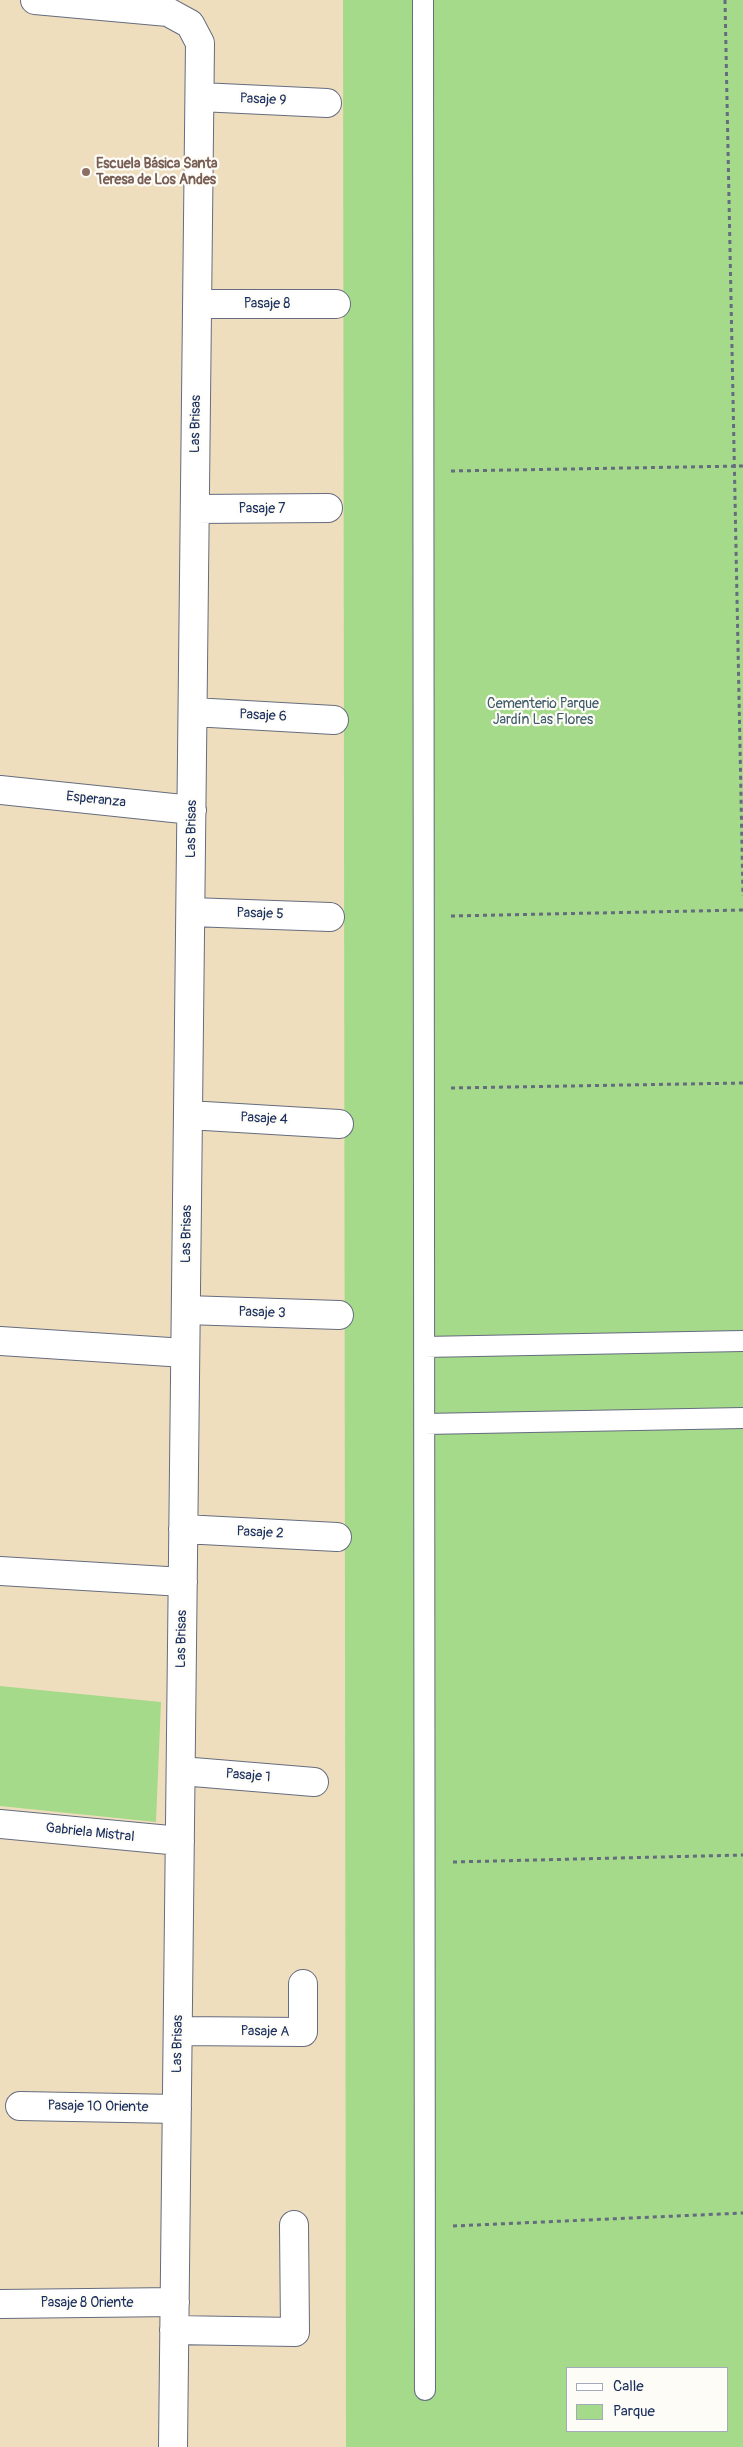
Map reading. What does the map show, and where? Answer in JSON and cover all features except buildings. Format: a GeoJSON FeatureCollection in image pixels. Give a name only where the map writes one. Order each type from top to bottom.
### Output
{"type":"FeatureCollection","features":[{"type":"Feature","properties":{"kind":"street","name":"Las Brisas"},"geometry":{"type":"LineString","coordinates":[[36,0],[168,12],[190,24],[200,43],[173,2447]]}},
{"type":"Feature","properties":{"kind":"street","name":"Pasaje 9"},"geometry":{"type":"LineString","coordinates":[[200,97],[327,103]]}},
{"type":"Feature","properties":{"kind":"street","name":"Pasaje 8"},"geometry":{"type":"LineString","coordinates":[[198,304],[336,304]]}},
{"type":"Feature","properties":{"kind":"street","name":"Pasaje 7"},"geometry":{"type":"LineString","coordinates":[[195,509],[328,508]]}},
{"type":"Feature","properties":{"kind":"street","name":"Pasaje 6"},"geometry":{"type":"LineString","coordinates":[[193,712],[334,720]]}},
{"type":"Feature","properties":{"kind":"street","name":"Esperanza"},"geometry":{"type":"LineString","coordinates":[[0,790],[192,810]]}},
{"type":"Feature","properties":{"kind":"street","name":"Pasaje 5"},"geometry":{"type":"LineString","coordinates":[[190,912],[330,917]]}},
{"type":"Feature","properties":{"kind":"street","name":"Pasaje 4"},"geometry":{"type":"LineString","coordinates":[[188,1115],[339,1124]]}},
{"type":"Feature","properties":{"kind":"street","name":"Pasaje 3"},"geometry":{"type":"LineString","coordinates":[[186,1310],[339,1315]]}},
{"type":"Feature","properties":{"kind":"street"},"geometry":{"type":"LineString","coordinates":[[0,1341],[185,1353]]}},
{"type":"Feature","properties":{"kind":"street","name":"Pasaje 2"},"geometry":{"type":"LineString","coordinates":[[183,1529],[337,1537]]}},
{"type":"Feature","properties":{"kind":"street"},"geometry":{"type":"LineString","coordinates":[[0,1571],[183,1582]]}},
{"type":"Feature","properties":{"kind":"street","name":"Pasaje 1"},"geometry":{"type":"LineString","coordinates":[[181,1771],[314,1782]]}},
{"type":"Feature","properties":{"kind":"street","name":"Gabriela Mistral"},"geometry":{"type":"LineString","coordinates":[[0,1824],[180,1841]]}},
{"type":"Feature","properties":{"kind":"street","name":"Pasaje A"},"geometry":{"type":"LineString","coordinates":[[178,2031],[303,2032],[304,1984]]}},
{"type":"Feature","properties":{"kind":"street","name":"Pasaje 10 Oriente"},"geometry":{"type":"LineString","coordinates":[[20,2106],[177,2109]]}},
{"type":"Feature","properties":{"kind":"street"},"geometry":{"type":"LineString","coordinates":[[174,2330],[295,2332],[294,2225]]}},
{"type":"Feature","properties":{"kind":"street","name":"Pasaje 8 Oriente"},"geometry":{"type":"LineString","coordinates":[[0,2304],[175,2302]]}},
{"type":"Feature","properties":{"kind":"lane"},"geometry":{"type":"LineString","coordinates":[[423,0],[425,2390]]}},
{"type":"Feature","properties":{"kind":"lane"},"geometry":{"type":"LineString","coordinates":[[424,1347],[743,1341]]}},
{"type":"Feature","properties":{"kind":"lane"},"geometry":{"type":"LineString","coordinates":[[424,1424],[743,1418]]}},
{"type":"Feature","properties":{"kind":"path"},"geometry":{"type":"LineString","coordinates":[[725,0],[743,896]]}},
{"type":"Feature","properties":{"kind":"path"},"geometry":{"type":"LineString","coordinates":[[423,472],[743,466]]}},
{"type":"Feature","properties":{"kind":"path"},"geometry":{"type":"LineString","coordinates":[[424,916],[743,910]]}},
{"type":"Feature","properties":{"kind":"path"},"geometry":{"type":"LineString","coordinates":[[424,1088],[743,1083]]}},
{"type":"Feature","properties":{"kind":"path"},"geometry":{"type":"LineString","coordinates":[[425,1863],[743,1855]]}},
{"type":"Feature","properties":{"kind":"path"},"geometry":{"type":"LineString","coordinates":[[425,2227],[743,2213]]}},
{"type":"Feature","properties":{"kind":"green space","name":"Cementerio Parque Jardín Las Flores"},"geometry":{"type":"Polygon","coordinates":[[[343,0],[743,0],[743,2447],[346,2447],[343,0]]]}},
{"type":"Feature","properties":{"kind":"green space"},"geometry":{"type":"Polygon","coordinates":[[[0,1686],[161,1702],[156,1822],[0,1806],[0,1686]]]}},
{"type":"Feature","properties":{"kind":"place","name":"Escuela Básica Santa Teresa de Los Andes"},"geometry":{"type":"Point","coordinates":[86,172]}}]}
